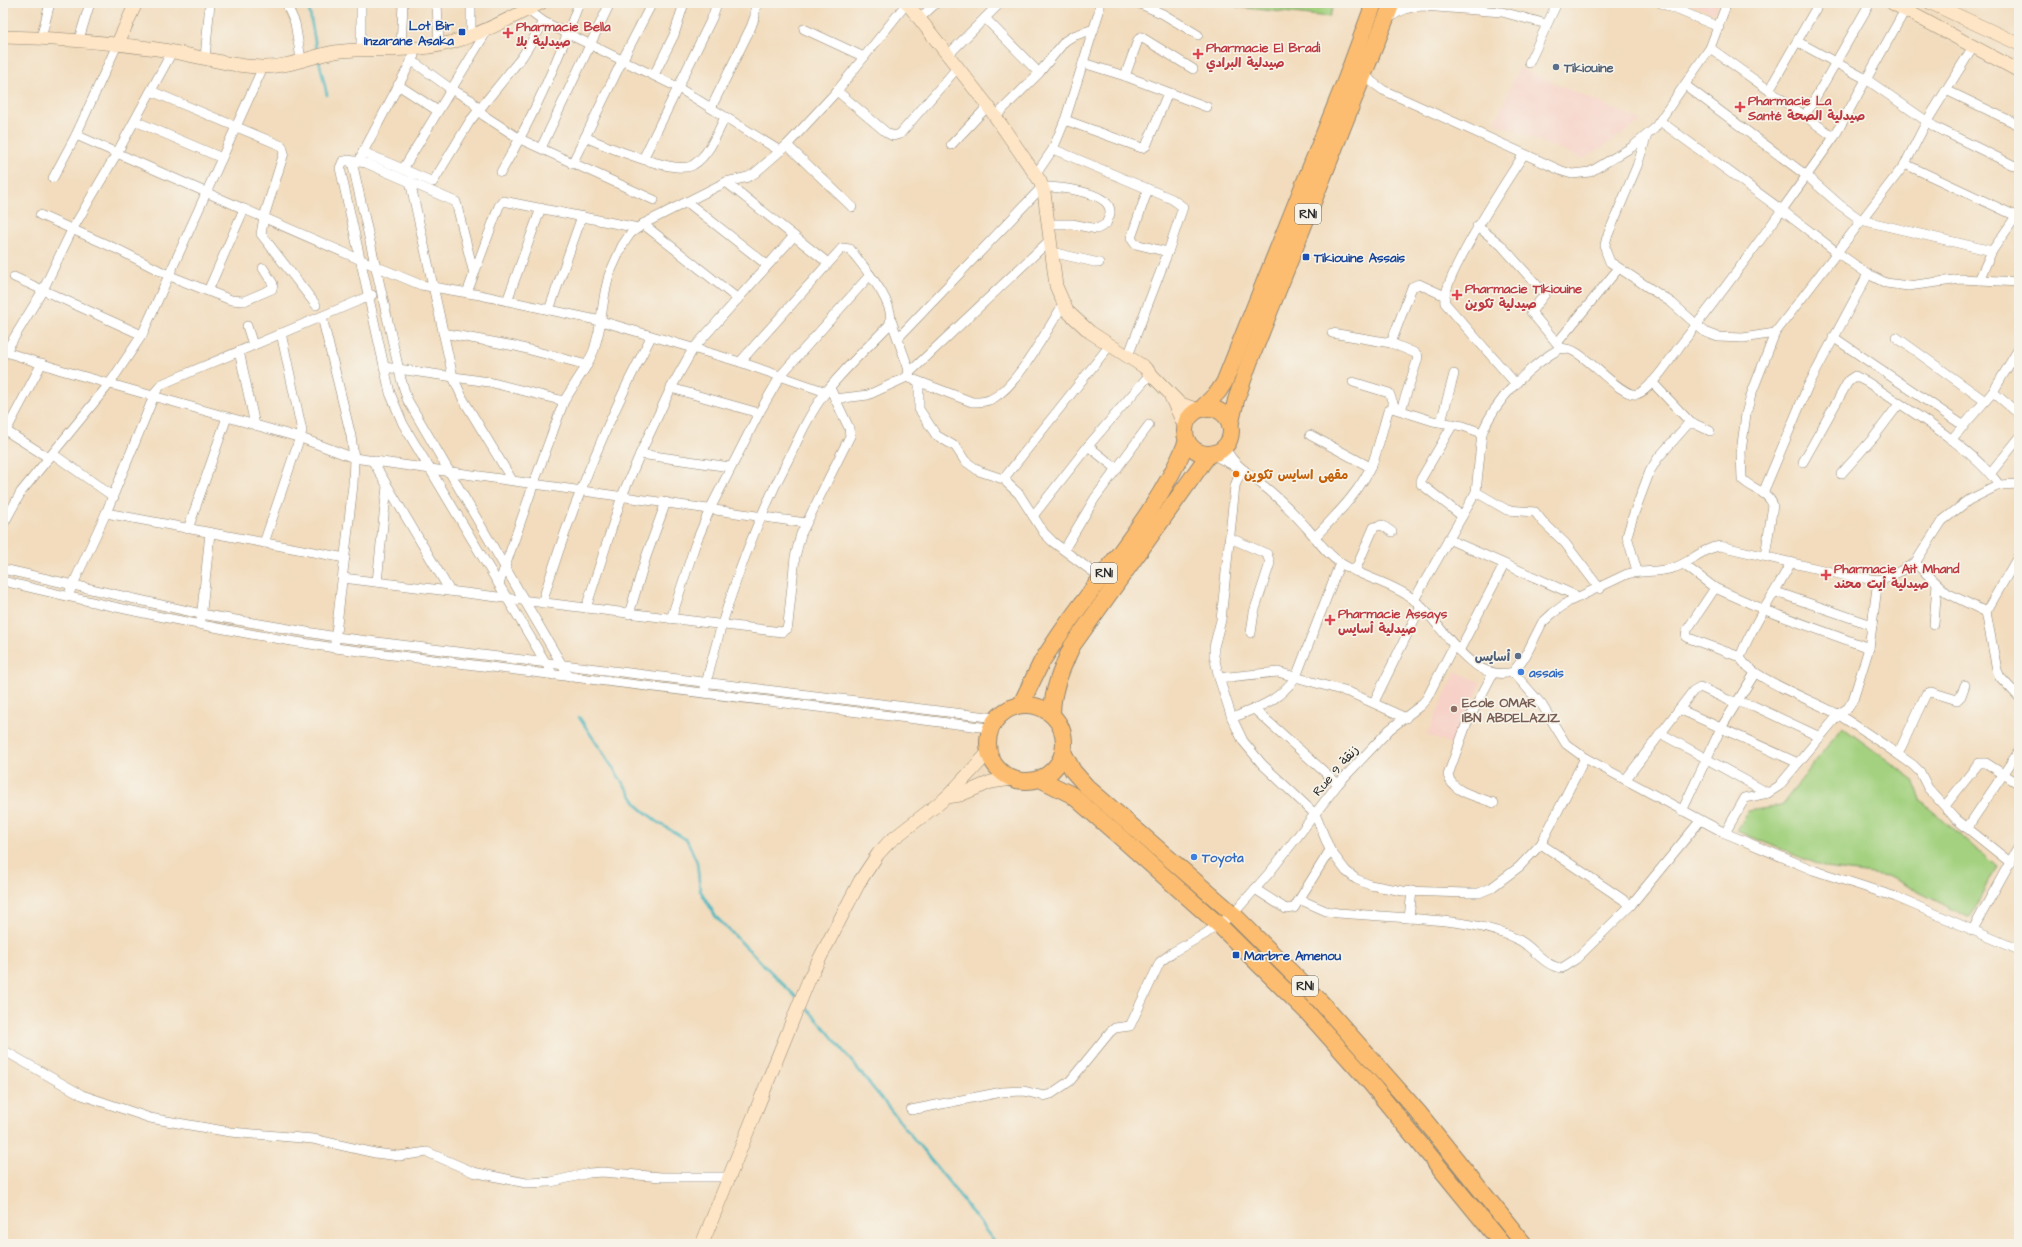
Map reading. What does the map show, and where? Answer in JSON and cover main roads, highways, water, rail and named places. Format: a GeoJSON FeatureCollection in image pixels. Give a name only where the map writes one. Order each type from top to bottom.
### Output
{"type":"FeatureCollection","features":[{"type":"Feature","properties":{"kind":"highway","name":"RN1"},"geometry":{"type":"LineString","coordinates":[[1374,3],[1346,79],[1224,383],[1218,392],[1189,417],[1181,456],[1159,495],[1101,578],[1075,611],[1042,661],[1021,704],[1008,708],[993,723],[987,740],[988,753],[997,769],[1012,779],[1031,781],[1040,779],[1072,795],[1219,925],[1306,1011],[1358,1069],[1502,1244]]}},
{"type":"Feature","properties":{"kind":"highway","name":"RN1"},"geometry":{"type":"LineString","coordinates":[[1392,3],[1249,363],[1236,400],[1230,426],[1230,438],[1225,446],[1210,454],[1072,646],[1061,670],[1052,700],[1052,714],[1060,725],[1064,738],[1063,752],[1074,771],[1087,787],[1233,914],[1319,1000],[1357,1041],[1418,1112],[1524,1244]]}},
{"type":"Feature","properties":{"kind":"highway"},"geometry":{"type":"LineString","coordinates":[[1200,409],[1216,410],[1223,414],[1230,426]]}},
{"type":"Feature","properties":{"kind":"highway"},"geometry":{"type":"LineString","coordinates":[[1186,434],[1196,450],[1210,454]]}},
{"type":"Feature","properties":{"kind":"highway"},"geometry":{"type":"LineString","coordinates":[[1021,704],[1032,704],[1043,708],[1052,714]]}},
{"type":"Feature","properties":{"kind":"highway"},"geometry":{"type":"LineString","coordinates":[[1040,779],[1055,768],[1063,752]]}},
{"type":"Feature","properties":{"kind":"waterway"},"geometry":{"type":"LineString","coordinates":[[308,3],[317,52]]}},
{"type":"Feature","properties":{"kind":"waterway"},"geometry":{"type":"LineString","coordinates":[[319,60],[327,95]]}},
{"type":"Feature","properties":{"kind":"waterway"},"geometry":{"type":"LineString","coordinates":[[579,717],[639,807],[659,823],[687,840],[697,862],[700,890],[716,917],[796,997]]}},
{"type":"Feature","properties":{"kind":"waterway"},"geometry":{"type":"LineString","coordinates":[[804,1005],[824,1027],[951,1185],[996,1244]]}},
{"type":"Feature","properties":{"kind":"place","name":"Lot Bir Inzarane Asaka"},"geometry":{"type":"Point","coordinates":[462,32]}},
{"type":"Feature","properties":{"kind":"place","name":"Pharmacie Bella صيدلية بلا"},"geometry":{"type":"Point","coordinates":[508,33]}},
{"type":"Feature","properties":{"kind":"place","name":"Pharmacie El Bradi صيدلية البرادي"},"geometry":{"type":"Point","coordinates":[1198,54]}},
{"type":"Feature","properties":{"kind":"place","name":"Tikiouine"},"geometry":{"type":"Point","coordinates":[1556,67]}},
{"type":"Feature","properties":{"kind":"place","name":"Pharmacie La Santé صيدلية الصحة"},"geometry":{"type":"Point","coordinates":[1740,107]}},
{"type":"Feature","properties":{"kind":"place","name":"Tikiouine Assais"},"geometry":{"type":"Point","coordinates":[1306,257]}},
{"type":"Feature","properties":{"kind":"place","name":"Pharmacie Tikiouine صيدلية تكوين"},"geometry":{"type":"Point","coordinates":[1457,295]}},
{"type":"Feature","properties":{"kind":"place","name":"مقهى اسايس تكوين"},"geometry":{"type":"Point","coordinates":[1236,474]}},
{"type":"Feature","properties":{"kind":"place","name":"Pharmacie Ait Mhand صيدلية أيت محند"},"geometry":{"type":"Point","coordinates":[1826,575]}},
{"type":"Feature","properties":{"kind":"place","name":"Pharmacie Assays صيدلية أسايس"},"geometry":{"type":"Point","coordinates":[1330,620]}},
{"type":"Feature","properties":{"kind":"place","name":"أسايس"},"geometry":{"type":"Point","coordinates":[1518,656]}},
{"type":"Feature","properties":{"kind":"place","name":"assais"},"geometry":{"type":"Point","coordinates":[1521,672]}},
{"type":"Feature","properties":{"kind":"place","name":"Ecole OMAR IBN ABDELAZIZ"},"geometry":{"type":"Point","coordinates":[1454,709]}},
{"type":"Feature","properties":{"kind":"place","name":"Toyota"},"geometry":{"type":"Point","coordinates":[1194,857]}},
{"type":"Feature","properties":{"kind":"place","name":"Marbre Amenou"},"geometry":{"type":"Point","coordinates":[1236,955]}}]}
